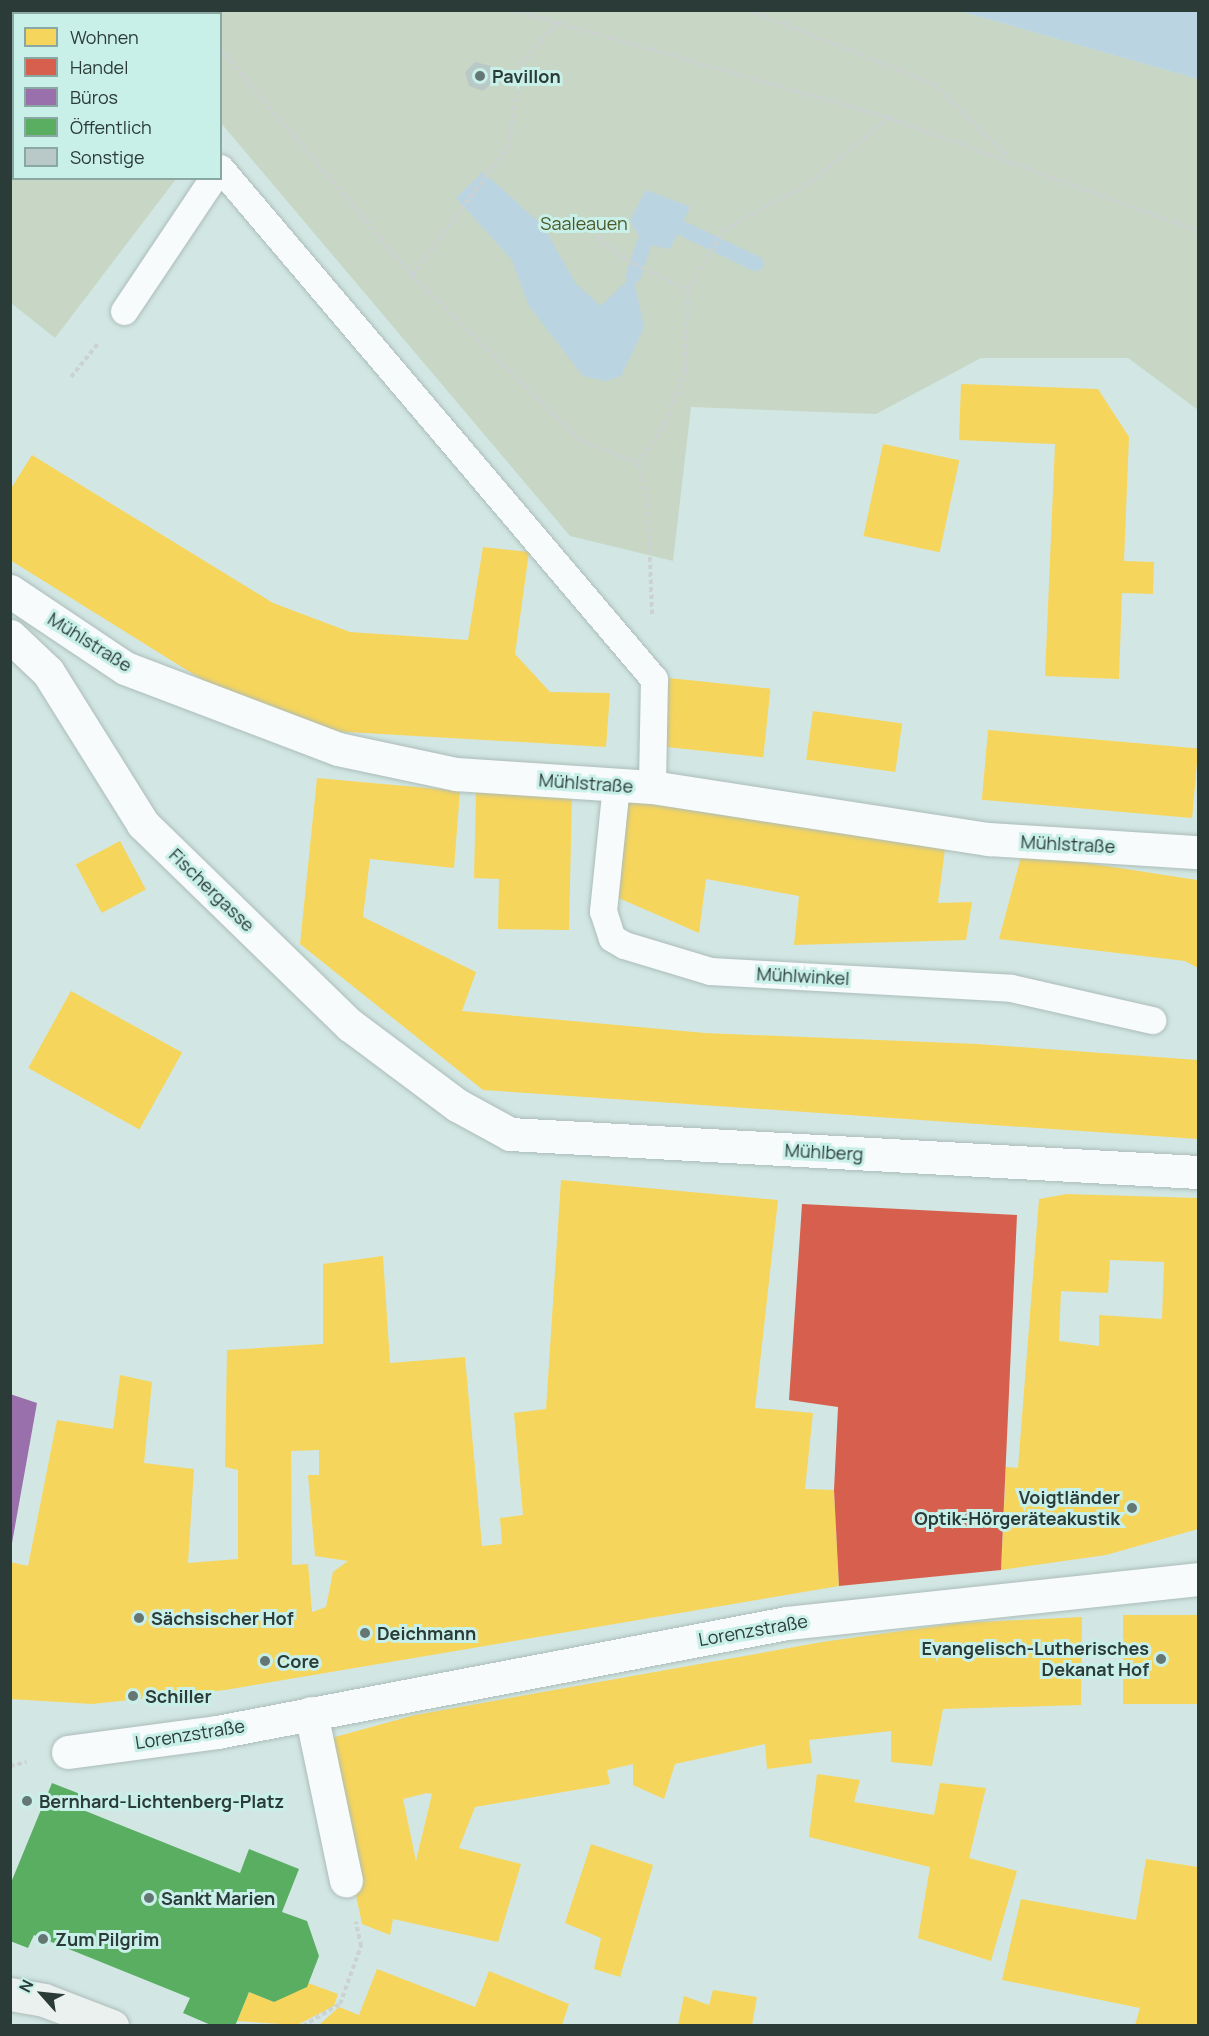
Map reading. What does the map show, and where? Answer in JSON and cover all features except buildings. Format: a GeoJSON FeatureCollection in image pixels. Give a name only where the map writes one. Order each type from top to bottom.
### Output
{"type":"FeatureCollection","features":[{"type":"Feature","properties":{"kind":"main road"},"geometry":{"type":"LineString","coordinates":[[10,1995],[44,2000],[112,2025]]}},
{"type":"Feature","properties":{"kind":"street","name":"Mühlstraße"},"geometry":{"type":"LineString","coordinates":[[10,591],[126,668],[338,749],[456,774],[652,787],[988,839],[1198,852]]}},
{"type":"Feature","properties":{"kind":"street","name":"Fischergasse"},"geometry":{"type":"LineString","coordinates":[[10,636],[48,672],[143,824],[350,1025],[458,1105]]}},
{"type":"Feature","properties":{"kind":"street","name":"Mühlberg"},"geometry":{"type":"LineString","coordinates":[[458,1105],[510,1134],[1198,1173]]}},
{"type":"Feature","properties":{"kind":"street","name":"Lorenzstraße"},"geometry":{"type":"LineString","coordinates":[[69,1752],[217,1732],[787,1623],[1198,1579]]}},
{"type":"Feature","properties":{"kind":"street"},"geometry":{"type":"LineString","coordinates":[[311,1713],[345,1880]]}},
{"type":"Feature","properties":{"kind":"lane"},"geometry":{"type":"LineString","coordinates":[[222,170],[654,678],[652,787]]}},
{"type":"Feature","properties":{"kind":"lane"},"geometry":{"type":"LineString","coordinates":[[124,311],[212,180]]}},
{"type":"Feature","properties":{"kind":"lane","name":"Mühlwinkel"},"geometry":{"type":"LineString","coordinates":[[616,785],[603,910],[612,938],[624,945],[710,971],[1011,988],[1152,1020]]}},
{"type":"Feature","properties":{"kind":"path"},"geometry":{"type":"LineString","coordinates":[[513,10],[889,118],[1010,159],[1198,231]]}},
{"type":"Feature","properties":{"kind":"path"},"geometry":{"type":"LineString","coordinates":[[749,10],[933,84],[1010,159]]}},
{"type":"Feature","properties":{"kind":"path"},"geometry":{"type":"LineString","coordinates":[[412,276],[455,213],[496,168],[508,147],[521,65],[557,22]]}},
{"type":"Feature","properties":{"kind":"path"},"geometry":{"type":"LineString","coordinates":[[222,52],[412,276],[580,440],[638,463]]}},
{"type":"Feature","properties":{"kind":"path"},"geometry":{"type":"LineString","coordinates":[[654,678],[648,505],[638,463],[665,424],[686,371],[688,290],[724,230],[811,182],[889,118]]}},
{"type":"Feature","properties":{"kind":"path"},"geometry":{"type":"LineString","coordinates":[[593,220],[598,238],[627,260],[688,290]]}},
{"type":"Feature","properties":{"kind":"path"},"geometry":{"type":"LineString","coordinates":[[71,377],[124,311]]}},
{"type":"Feature","properties":{"kind":"path"},"geometry":{"type":"LineString","coordinates":[[303,2025],[340,2004],[361,1946],[354,1914]]}},
{"type":"Feature","properties":{"kind":"green space","name":"Saaleauen"},"geometry":{"type":"Polygon","coordinates":[[[10,11],[960,11],[1198,79],[1198,410],[1128,358],[981,358],[876,414],[691,407],[673,561],[570,536],[222,124],[222,12],[12,12],[12,180],[175,180],[55,338],[11,303],[10,11]]]}},
{"type":"Feature","properties":{"kind":"water"},"geometry":{"type":"Polygon","coordinates":[[[960,11],[1198,11],[1198,79],[960,11]]]}},
{"type":"Feature","properties":{"kind":"water"},"geometry":{"type":"Polygon","coordinates":[[[483,172],[543,226],[576,284],[601,306],[633,275],[644,328],[621,376],[606,381],[583,376],[529,306],[512,260],[456,198],[483,172]]]}},
{"type":"Feature","properties":{"kind":"water"},"geometry":{"type":"Polygon","coordinates":[[[646,190],[690,207],[670,249],[643,244],[630,220],[646,190]]]}},
{"type":"Feature","properties":{"kind":"waterway"},"geometry":{"type":"LineString","coordinates":[[684,229],[755,263]]}},
{"type":"Feature","properties":{"kind":"waterway"},"geometry":{"type":"LineString","coordinates":[[633,275],[643,244]]}},
{"type":"Feature","properties":{"kind":"place","name":"Pavillon"},"geometry":{"type":"Point","coordinates":[480,76]}},
{"type":"Feature","properties":{"kind":"place","name":"Voigtländer Optik-Hörgeräteakustik"},"geometry":{"type":"Point","coordinates":[1132,1508]}},
{"type":"Feature","properties":{"kind":"place","name":"Sächsischer Hof"},"geometry":{"type":"Point","coordinates":[139,1618]}},
{"type":"Feature","properties":{"kind":"place","name":"Deichmann"},"geometry":{"type":"Point","coordinates":[365,1633]}},
{"type":"Feature","properties":{"kind":"place","name":"Evangelisch-Lutherisches Dekanat Hof"},"geometry":{"type":"Point","coordinates":[1161,1659]}},
{"type":"Feature","properties":{"kind":"place","name":"Core"},"geometry":{"type":"Point","coordinates":[265,1661]}},
{"type":"Feature","properties":{"kind":"place","name":"Schiller"},"geometry":{"type":"Point","coordinates":[133,1696]}},
{"type":"Feature","properties":{"kind":"place","name":"Bernhard-Lichtenberg-Platz"},"geometry":{"type":"Point","coordinates":[27,1801]}},
{"type":"Feature","properties":{"kind":"place","name":"Sankt Marien"},"geometry":{"type":"Point","coordinates":[149,1898]}},
{"type":"Feature","properties":{"kind":"place","name":"Zum Pilgrim"},"geometry":{"type":"Point","coordinates":[43,1939]}}]}
